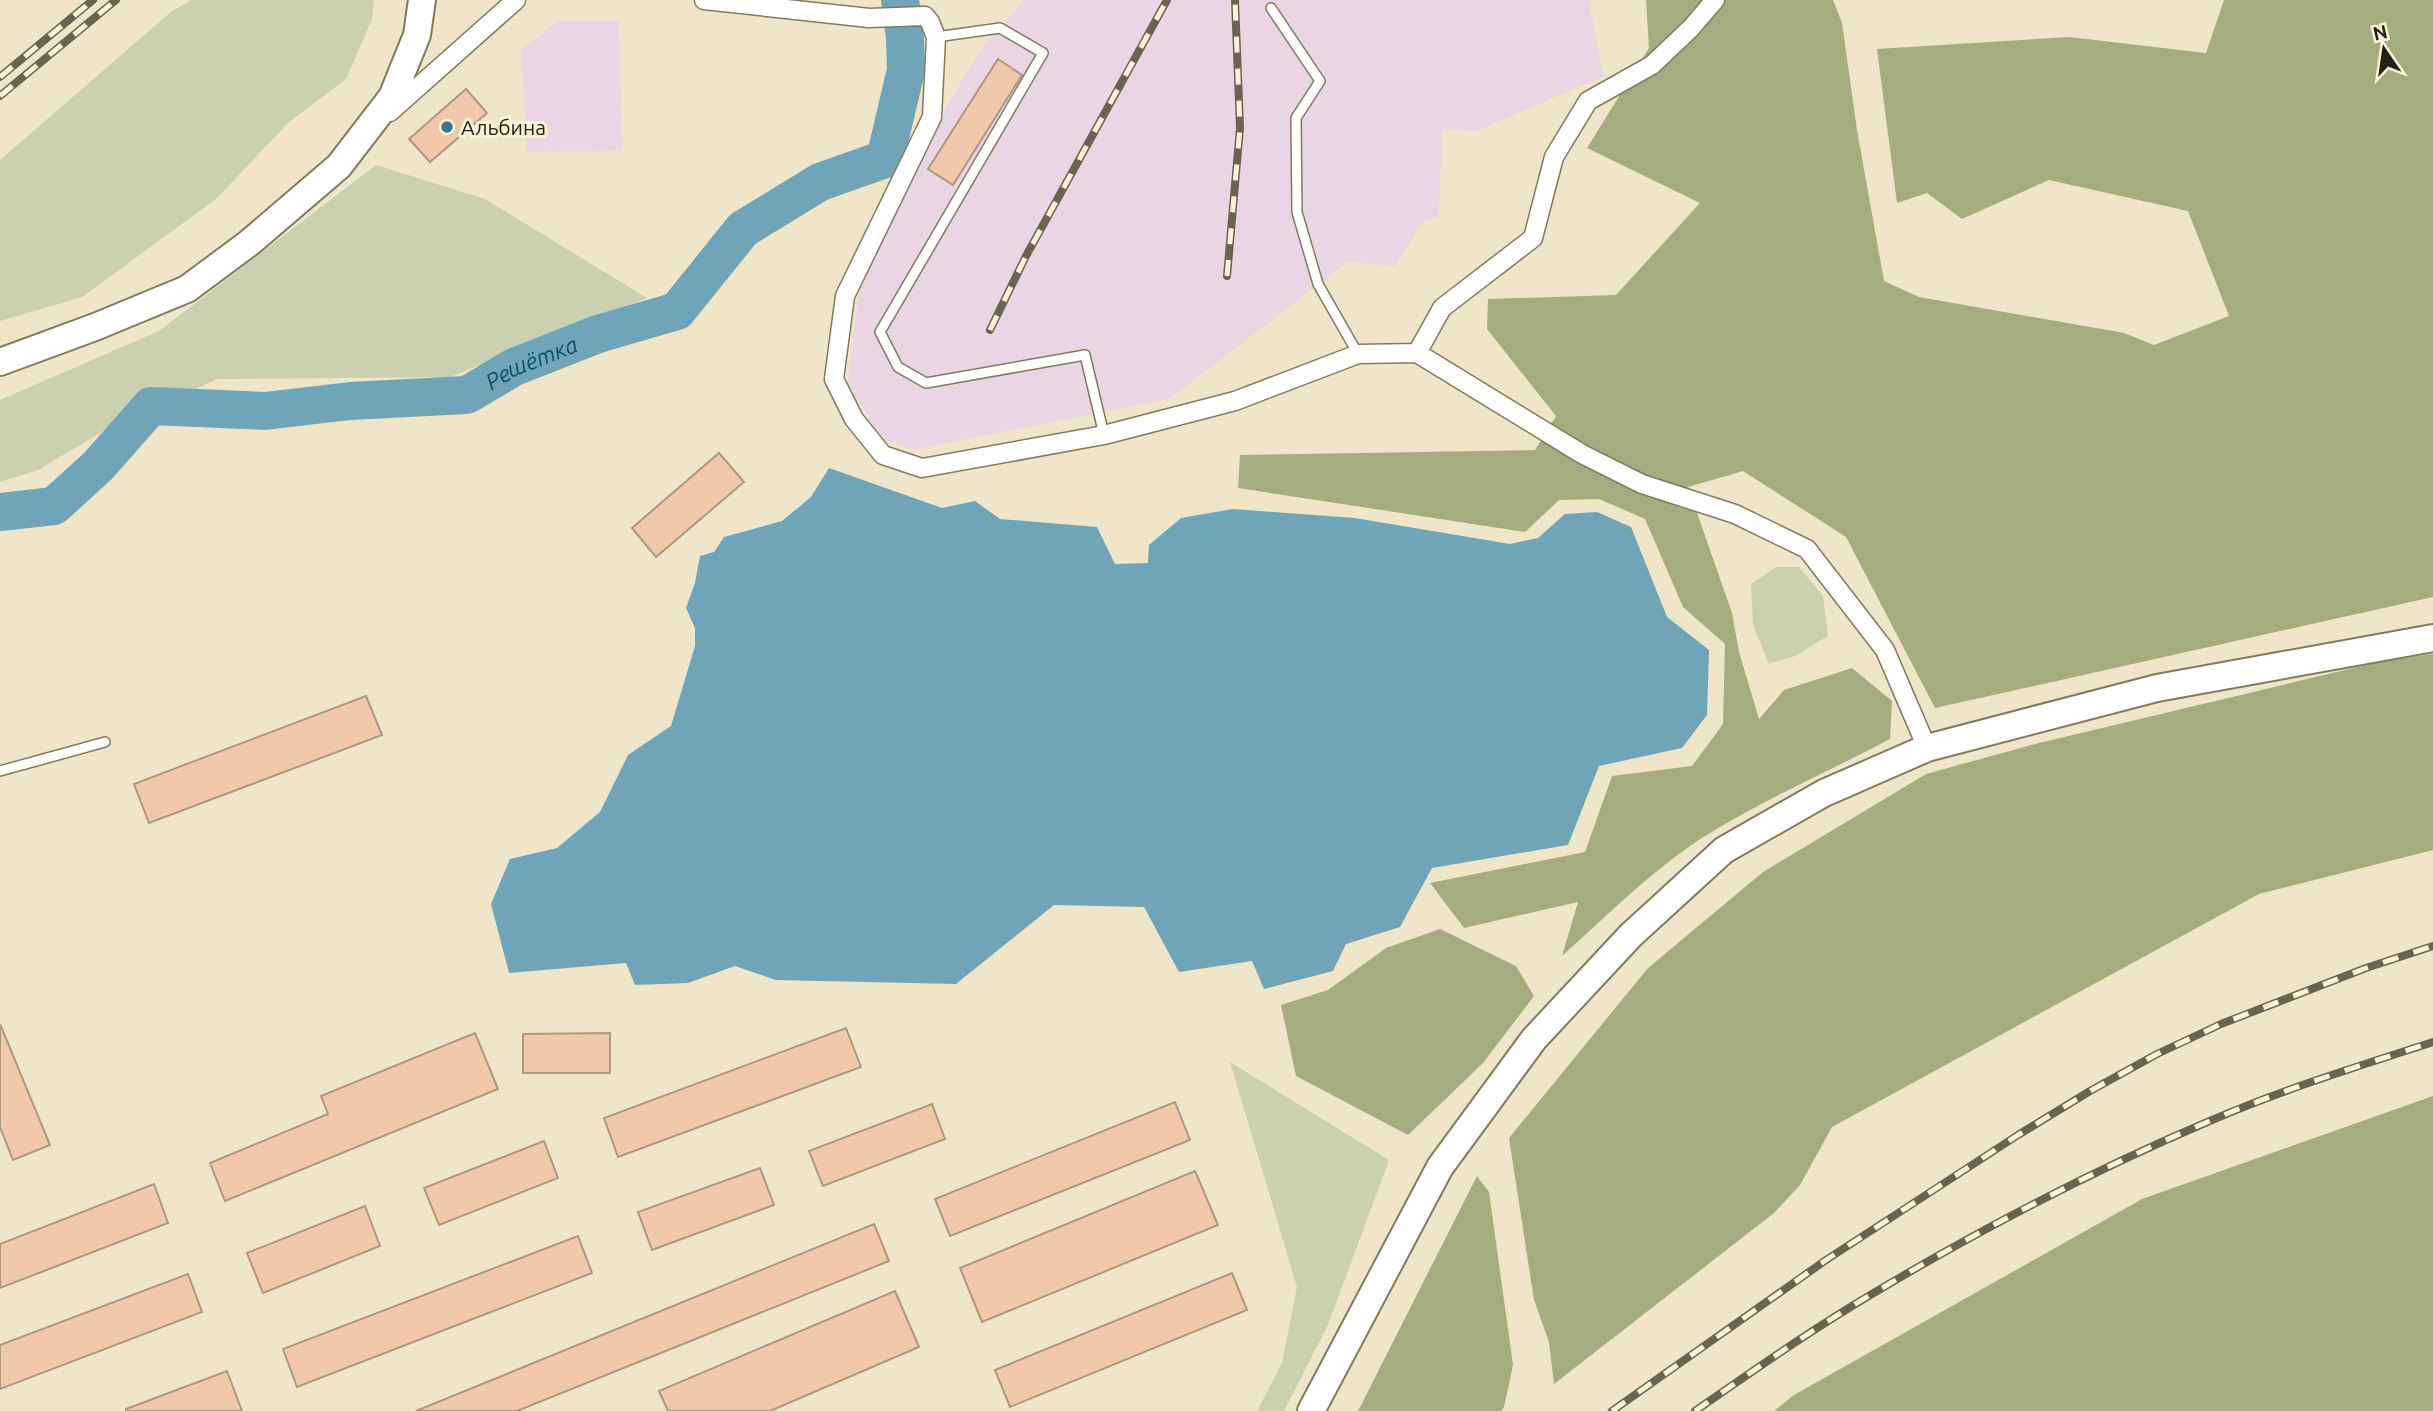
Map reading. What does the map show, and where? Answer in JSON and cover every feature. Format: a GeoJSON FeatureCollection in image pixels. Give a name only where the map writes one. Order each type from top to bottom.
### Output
{"type":"FeatureCollection","features":[{"type":"Feature","properties":{"kind":"street"},"geometry":{"type":"LineString","coordinates":[[0,362],[187,289],[249,243],[339,166],[392,97],[417,36],[422,0]]}},
{"type":"Feature","properties":{"kind":"street"},"geometry":{"type":"LineString","coordinates":[[366,133],[516,0]]}},
{"type":"Feature","properties":{"kind":"street"},"geometry":{"type":"LineString","coordinates":[[705,0],[800,5],[869,18],[925,16],[936,37],[932,117],[845,296],[834,379],[854,419],[883,455],[922,468],[1104,435],[1235,401],[1358,354],[1417,353],[1582,454],[1642,484],[1735,514],[1807,549],[1885,650],[1927,748]]}},
{"type":"Feature","properties":{"kind":"street"},"geometry":{"type":"LineString","coordinates":[[1417,353],[1442,308],[1533,238],[1554,157],[1588,101],[1652,65],[1691,28],[1715,0]]}},
{"type":"Feature","properties":{"kind":"street"},"geometry":{"type":"LineString","coordinates":[[1311,1411],[1440,1167],[1534,1039],[1630,935],[1724,850],[1824,793],[1927,748],[2157,688],[2433,638]]}},
{"type":"Feature","properties":{"kind":"lane"},"geometry":{"type":"LineString","coordinates":[[1271,8],[1320,81],[1296,118],[1297,212],[1318,284],[1358,354]]}},
{"type":"Feature","properties":{"kind":"lane"},"geometry":{"type":"LineString","coordinates":[[936,37],[1000,28],[1043,53],[880,332],[898,367],[926,383],[1085,355],[1104,435]]}},
{"type":"Feature","properties":{"kind":"lane"},"geometry":{"type":"LineString","coordinates":[[0,771],[105,742]]}},
{"type":"Feature","properties":{"kind":"shaded area"},"geometry":{"type":"Polygon","coordinates":[[[1024,0],[1589,0],[1603,77],[1476,131],[1442,129],[1439,217],[1424,220],[1395,266],[1348,262],[1169,399],[913,450],[880,438],[848,382],[859,288],[899,191],[976,56],[1024,0]]]}},
{"type":"Feature","properties":{"kind":"shaded area"},"geometry":{"type":"Polygon","coordinates":[[[558,21],[619,21],[622,151],[527,152],[521,50],[558,21]]]}},
{"type":"Feature","properties":{"kind":"green space"},"geometry":{"type":"Polygon","coordinates":[[[192,0],[374,0],[372,19],[346,79],[289,122],[216,199],[82,297],[0,321],[0,160],[172,11],[192,0]]]}},
{"type":"Feature","properties":{"kind":"green space"},"geometry":{"type":"Polygon","coordinates":[[[1646,0],[1833,0],[1842,23],[1857,130],[1884,281],[1919,297],[2124,333],[2154,345],[2229,316],[2188,211],[2049,180],[1962,219],[1927,193],[1897,203],[1877,49],[2069,37],[2206,53],[2224,0],[2433,0],[2433,597],[1935,708],[1846,537],[1743,471],[1688,487],[1732,613],[1739,652],[1759,719],[1784,690],[1852,668],[1892,701],[1890,739],[1754,808],[1690,846],[1633,891],[1562,956],[1578,902],[1464,928],[1430,883],[1585,852],[1612,776],[1692,766],[1723,724],[1725,644],[1683,607],[1645,519],[1599,499],[1559,500],[1525,532],[1238,488],[1240,455],[1535,450],[1556,416],[1487,329],[1488,299],[1616,295],[1700,203],[1587,148],[1649,48],[1646,0]]]}},
{"type":"Feature","properties":{"kind":"green space"},"geometry":{"type":"Polygon","coordinates":[[[376,165],[485,199],[647,298],[450,377],[218,379],[112,426],[38,470],[0,482],[0,400],[159,331],[376,165]]]}},
{"type":"Feature","properties":{"kind":"green space"},"geometry":{"type":"Polygon","coordinates":[[[1776,567],[1799,567],[1823,596],[1828,636],[1795,656],[1769,664],[1753,625],[1751,584],[1776,567]]]}},
{"type":"Feature","properties":{"kind":"green space"},"geometry":{"type":"Polygon","coordinates":[[[2433,654],[2433,850],[2259,894],[1832,1127],[1800,1185],[1774,1213],[1554,1384],[1549,1342],[1534,1300],[1509,1138],[1648,968],[1763,872],[1926,774],[2039,743],[2383,661],[2433,654]]]}},
{"type":"Feature","properties":{"kind":"green space"},"geometry":{"type":"Polygon","coordinates":[[[1440,929],[1516,966],[1534,996],[1483,1063],[1408,1135],[1296,1076],[1281,1005],[1328,990],[1386,948],[1440,929]]]}},
{"type":"Feature","properties":{"kind":"green space"},"geometry":{"type":"Polygon","coordinates":[[[1230,1062],[1389,1160],[1328,1325],[1284,1411],[1257,1411],[1282,1363],[1297,1287],[1230,1062]]]}},
{"type":"Feature","properties":{"kind":"green space"},"geometry":{"type":"Polygon","coordinates":[[[2433,1096],[2433,1411],[1774,1411],[1794,1395],[2142,1199],[2433,1096]]]}},
{"type":"Feature","properties":{"kind":"green space"},"geometry":{"type":"Polygon","coordinates":[[[1477,1176],[1489,1192],[1513,1365],[1504,1407],[1501,1411],[1358,1411],[1477,1176]]]}},
{"type":"Feature","properties":{"kind":"water"},"geometry":{"type":"Polygon","coordinates":[[[829,468],[942,508],[975,501],[1000,519],[1097,527],[1115,564],[1148,563],[1149,545],[1181,518],[1233,509],[1355,518],[1510,544],[1538,538],[1565,514],[1597,512],[1631,527],[1667,617],[1709,650],[1707,715],[1682,748],[1599,766],[1568,845],[1432,868],[1400,927],[1346,944],[1333,971],[1264,989],[1252,961],[1179,972],[1144,907],[1054,905],[956,984],[776,980],[735,966],[688,983],[635,985],[626,963],[509,973],[491,904],[510,859],[557,848],[600,812],[628,755],[671,726],[695,646],[695,628],[686,608],[695,583],[700,556],[714,552],[724,537],[782,521],[811,497],[829,468]]]}},
{"type":"Feature","properties":{"kind":"building"},"geometry":{"type":"Polygon","coordinates":[[[998,59],[1022,75],[953,185],[928,169],[998,59]]]}},
{"type":"Feature","properties":{"kind":"building"},"geometry":{"type":"Polygon","coordinates":[[[466,89],[487,113],[430,162],[409,139],[466,89]]]}},
{"type":"Feature","properties":{"kind":"building"},"geometry":{"type":"Polygon","coordinates":[[[719,453],[744,482],[656,557],[632,528],[719,453]]]}},
{"type":"Feature","properties":{"kind":"building"},"geometry":{"type":"Polygon","coordinates":[[[366,696],[382,735],[149,823],[134,784],[366,696]]]}},
{"type":"Feature","properties":{"kind":"building"},"geometry":{"type":"Polygon","coordinates":[[[0,1024],[50,1145],[13,1160],[0,1127],[0,1024]]]}},
{"type":"Feature","properties":{"kind":"building"},"geometry":{"type":"Polygon","coordinates":[[[846,1028],[861,1067],[618,1157],[604,1118],[846,1028]]]}},
{"type":"Feature","properties":{"kind":"building"},"geometry":{"type":"Polygon","coordinates":[[[475,1033],[498,1089],[225,1201],[210,1163],[328,1114],[321,1096],[475,1033]]]}},
{"type":"Feature","properties":{"kind":"building"},"geometry":{"type":"Polygon","coordinates":[[[610,1033],[610,1073],[523,1073],[523,1034],[610,1033]]]}},
{"type":"Feature","properties":{"kind":"building"},"geometry":{"type":"Polygon","coordinates":[[[1175,1102],[1190,1140],[950,1236],[935,1199],[1175,1102]]]}},
{"type":"Feature","properties":{"kind":"building"},"geometry":{"type":"Polygon","coordinates":[[[932,1104],[945,1139],[823,1186],[809,1151],[932,1104]]]}},
{"type":"Feature","properties":{"kind":"building"},"geometry":{"type":"Polygon","coordinates":[[[544,1141],[558,1178],[439,1225],[424,1188],[544,1141]]]}},
{"type":"Feature","properties":{"kind":"building"},"geometry":{"type":"Polygon","coordinates":[[[760,1168],[774,1205],[652,1250],[638,1212],[760,1168]]]}},
{"type":"Feature","properties":{"kind":"building"},"geometry":{"type":"Polygon","coordinates":[[[1195,1171],[1218,1225],[982,1322],[960,1268],[1195,1171]]]}},
{"type":"Feature","properties":{"kind":"building"},"geometry":{"type":"Polygon","coordinates":[[[154,1184],[168,1223],[0,1288],[0,1244],[154,1184]]]}},
{"type":"Feature","properties":{"kind":"building"},"geometry":{"type":"Polygon","coordinates":[[[365,1206],[380,1246],[263,1293],[247,1253],[365,1206]]]}},
{"type":"Feature","properties":{"kind":"building"},"geometry":{"type":"Polygon","coordinates":[[[874,1224],[889,1261],[517,1411],[416,1411],[874,1224]]]}},
{"type":"Feature","properties":{"kind":"building"},"geometry":{"type":"Polygon","coordinates":[[[578,1236],[592,1273],[297,1387],[283,1349],[578,1236]]]}},
{"type":"Feature","properties":{"kind":"building"},"geometry":{"type":"Polygon","coordinates":[[[1232,1273],[1247,1310],[1010,1407],[995,1370],[1232,1273]]]}},
{"type":"Feature","properties":{"kind":"building"},"geometry":{"type":"Polygon","coordinates":[[[188,1274],[202,1312],[0,1389],[0,1345],[188,1274]]]}},
{"type":"Feature","properties":{"kind":"building"},"geometry":{"type":"Polygon","coordinates":[[[895,1291],[919,1347],[770,1411],[668,1411],[659,1391],[895,1291]]]}},
{"type":"Feature","properties":{"kind":"building"},"geometry":{"type":"Polygon","coordinates":[[[227,1371],[242,1411],[126,1411],[126,1409],[227,1371]]]}},
{"type":"Feature","properties":{"kind":"waterway","name":"Решётка"},"geometry":{"type":"LineString","coordinates":[[0,512],[54,506],[98,466],[151,406],[265,411],[350,401],[467,395],[514,367],[598,334],[677,311],[743,229],[820,182],[885,159],[906,70],[900,0]]}},
{"type":"Feature","properties":{"kind":"railway"},"geometry":{"type":"LineString","coordinates":[[0,77],[93,0]]}},
{"type":"Feature","properties":{"kind":"railway"},"geometry":{"type":"LineString","coordinates":[[0,96],[116,0]]}},
{"type":"Feature","properties":{"kind":"railway"},"geometry":{"type":"LineString","coordinates":[[990,330],[1026,256],[1167,0]]}},
{"type":"Feature","properties":{"kind":"railway"},"geometry":{"type":"LineString","coordinates":[[1227,276],[1240,128],[1235,0]]}},
{"type":"Feature","properties":{"kind":"railway"},"geometry":{"type":"LineString","coordinates":[[1612,1411],[1826,1260],[2090,1091],[2157,1054],[2221,1024],[2366,968],[2433,946]]}},
{"type":"Feature","properties":{"kind":"railway"},"geometry":{"type":"LineString","coordinates":[[1695,1411],[1804,1336],[1872,1294],[1955,1246],[2082,1179],[2266,1098],[2433,1042]]}},
{"type":"Feature","properties":{"kind":"place","name":"Альбина"},"geometry":{"type":"Point","coordinates":[447,127]}}]}
